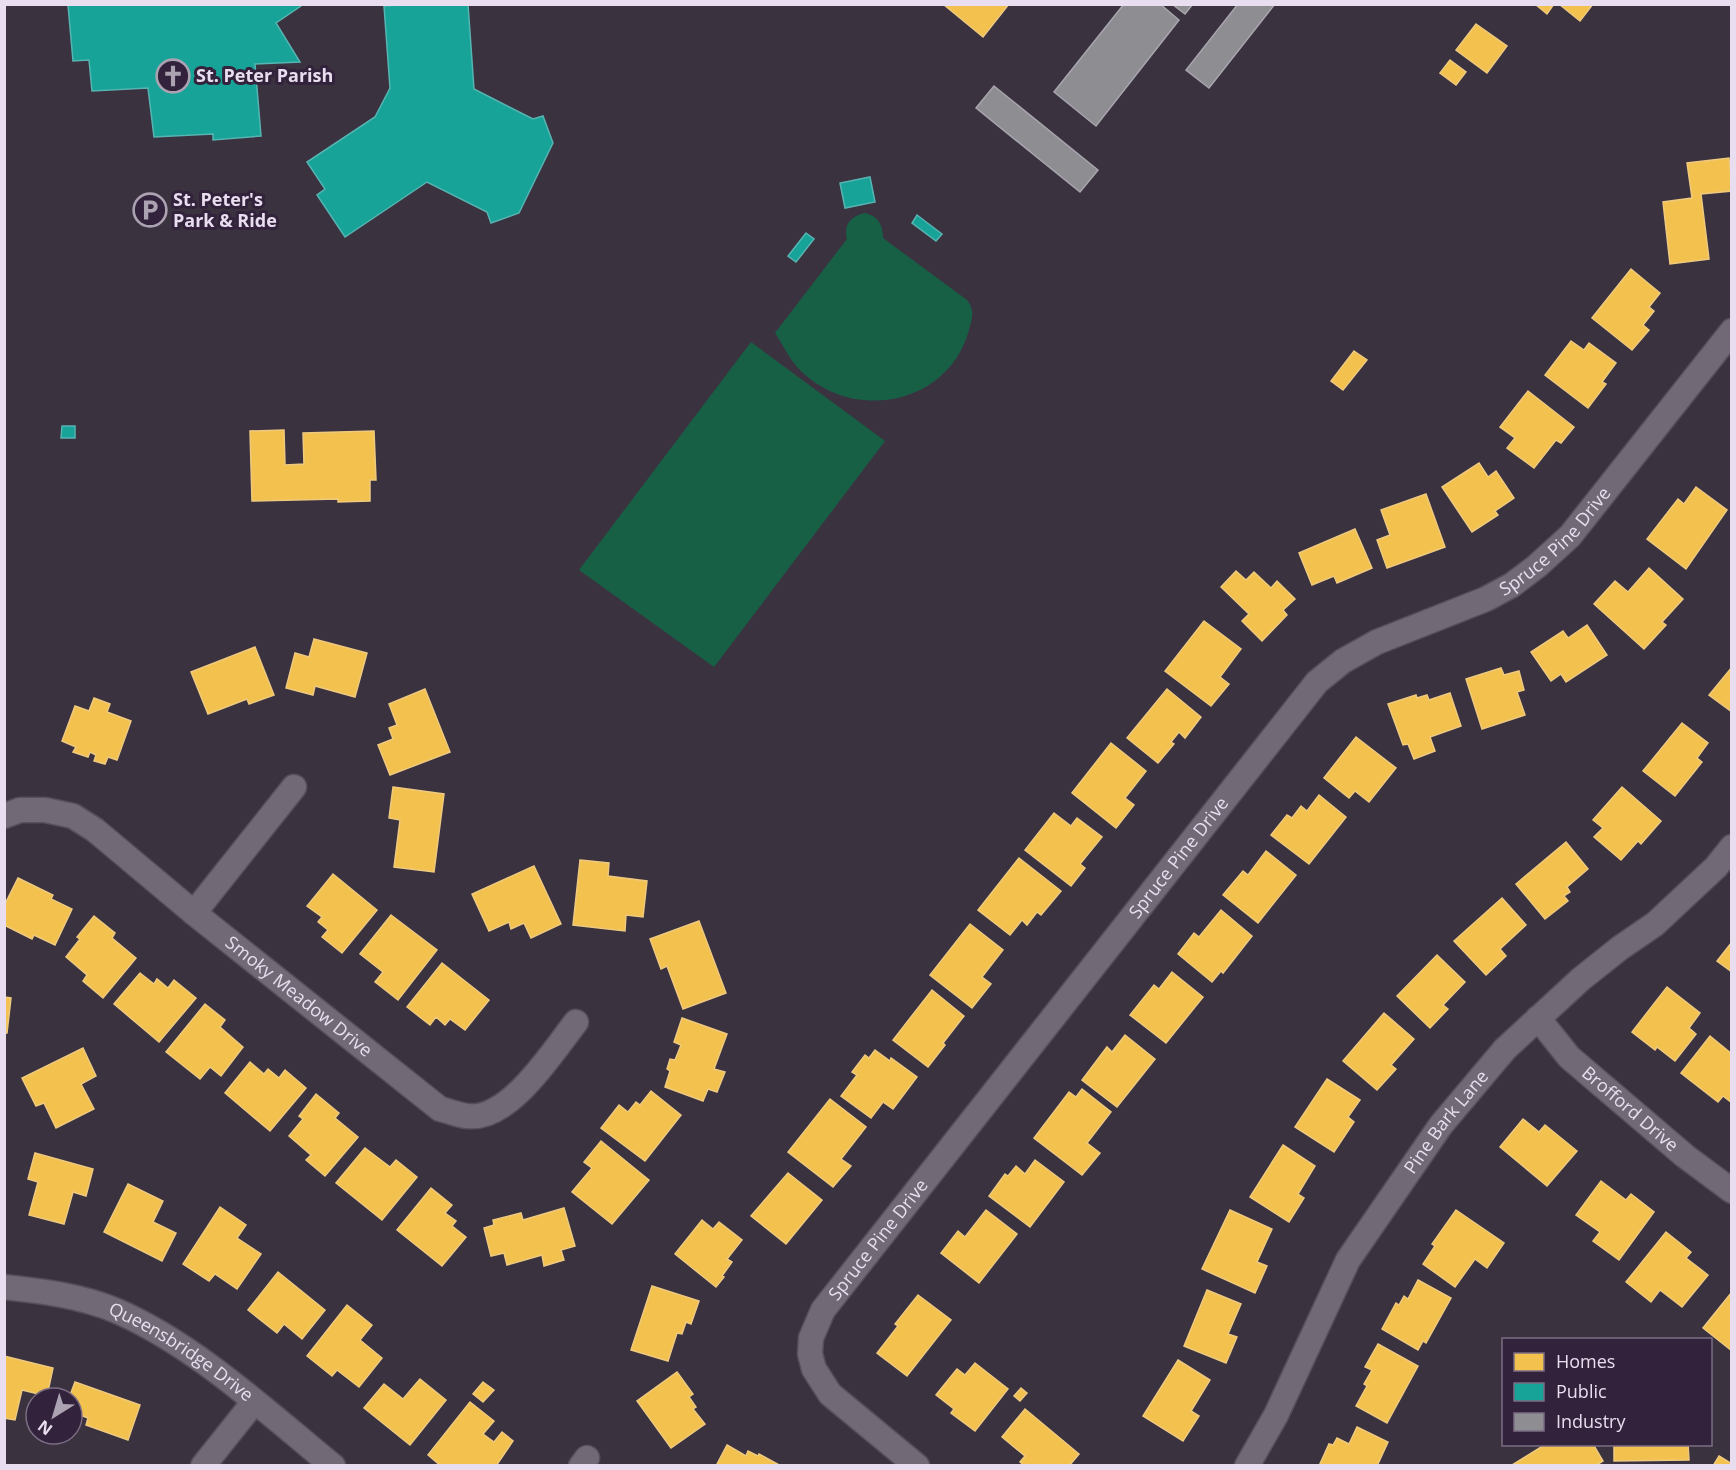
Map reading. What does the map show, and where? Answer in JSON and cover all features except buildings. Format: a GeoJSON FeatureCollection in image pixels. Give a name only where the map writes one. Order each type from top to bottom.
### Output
{"type":"FeatureCollection","features":[{"type":"Feature","properties":{"kind":"street","name":"Spruce Pine Drive"},"geometry":{"type":"LineString","coordinates":[[917,1466],[830,1394],[814,1368],[810,1354],[811,1338],[823,1310],[1317,682],[1343,661],[1377,642],[1486,599],[1512,585],[1537,566],[1570,536],[1731,331]]}},
{"type":"Feature","properties":{"kind":"street"},"geometry":{"type":"LineString","coordinates":[[194,913],[294,787]]}},
{"type":"Feature","properties":{"kind":"street","name":"Smoky Meadow Drive"},"geometry":{"type":"LineString","coordinates":[[4,816],[20,810],[45,810],[73,816],[95,830],[194,913],[440,1109],[469,1117],[498,1111],[520,1092],[576,1022]]}},
{"type":"Feature","properties":{"kind":"street","name":"Pine Bark Lane"},"geometry":{"type":"LineString","coordinates":[[1246,1466],[1276,1415],[1348,1260],[1441,1125],[1505,1049],[1620,948],[1656,924],[1716,867],[1731,847]]}},
{"type":"Feature","properties":{"kind":"street","name":"Brofford Drive"},"geometry":{"type":"LineString","coordinates":[[1538,1018],[1569,1057],[1685,1156],[1731,1191]]}},
{"type":"Feature","properties":{"kind":"street","name":"Queensbridge Drive"},"geometry":{"type":"LineString","coordinates":[[4,1287],[69,1297],[116,1311],[162,1335],[202,1361],[333,1466]]}},
{"type":"Feature","properties":{"kind":"street"},"geometry":{"type":"LineString","coordinates":[[203,1466],[254,1402]]}},
{"type":"Feature","properties":{"kind":"green space"},"geometry":{"type":"Polygon","coordinates":[[[865,213],[873,216],[879,222],[883,238],[967,300],[972,310],[971,322],[960,353],[943,374],[922,389],[897,398],[871,401],[845,397],[820,386],[798,368],[775,333],[847,239],[846,229],[849,222],[865,213]]]}},
{"type":"Feature","properties":{"kind":"green space"},"geometry":{"type":"Polygon","coordinates":[[[751,342],[885,441],[714,667],[579,570],[751,342]]]}},
{"type":"Feature","properties":{"kind":"place","name":"St. Peter Parish"},"geometry":{"type":"Point","coordinates":[173,76]}},
{"type":"Feature","properties":{"kind":"place","name":"St. Peter's Park & Ride"},"geometry":{"type":"Point","coordinates":[150,210]}}]}
